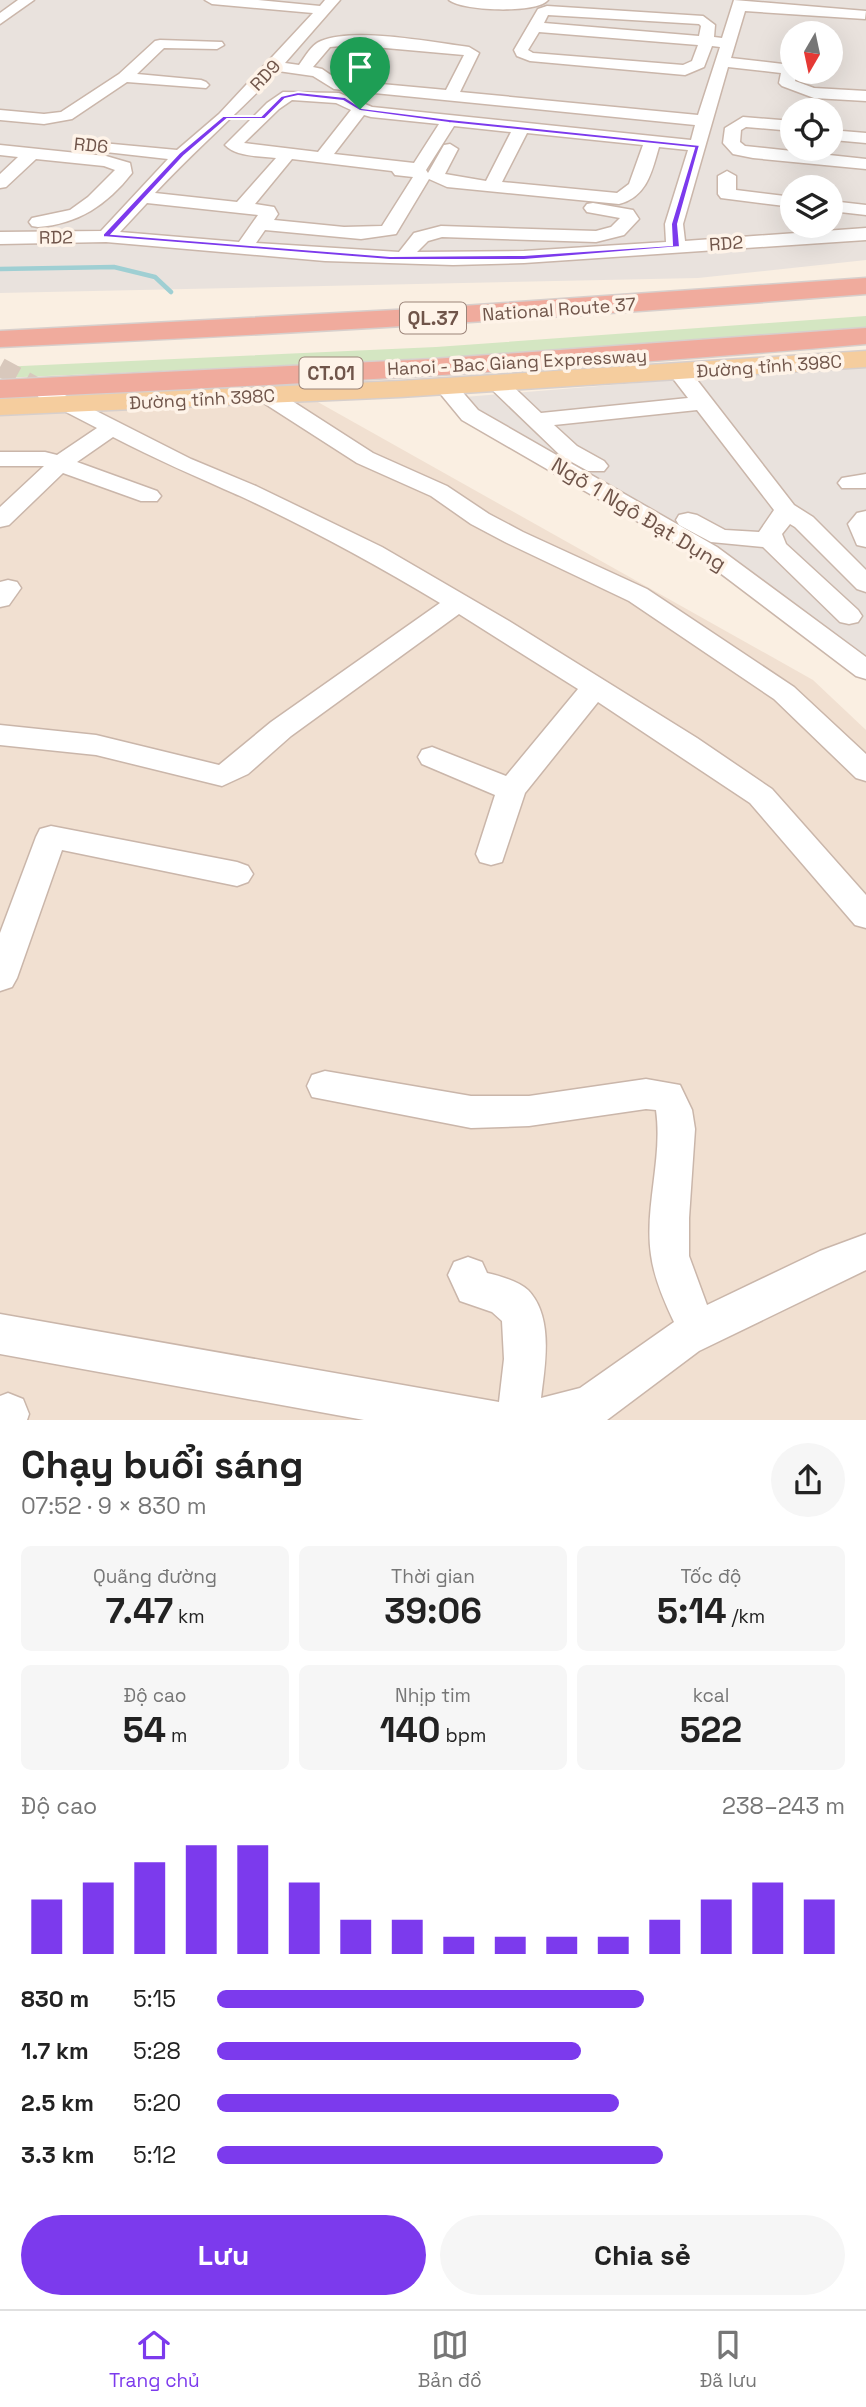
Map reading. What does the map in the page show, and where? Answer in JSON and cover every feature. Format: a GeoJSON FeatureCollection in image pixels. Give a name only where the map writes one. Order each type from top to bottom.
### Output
{"type":"FeatureCollection","features":[{"type":"Feature","properties":{"kind":"highway","name":"National Route 37"},"geometry":{"type":"LineString","coordinates":[[0,338],[326,324],[584,308],[866,286]]}},
{"type":"Feature","properties":{"kind":"highway","name":"Hanoi - Bac Giang Expressway"},"geometry":{"type":"LineString","coordinates":[[0,356],[471,334],[644,323],[866,304]]}},
{"type":"Feature","properties":{"kind":"highway","name":"Hanoi - Bac Giang Expressway"},"geometry":{"type":"LineString","coordinates":[[0,389],[670,363],[866,336]]}},
{"type":"Feature","properties":{"kind":"highway"},"geometry":{"type":"LineString","coordinates":[[670,363],[866,342]]}},
{"type":"Feature","properties":{"kind":"main road","name":"Đường tỉnh 398C"},"geometry":{"type":"LineString","coordinates":[[0,407],[56,399],[267,396],[496,383],[670,363],[866,359]]}},
{"type":"Feature","properties":{"kind":"street"},"geometry":{"type":"LineString","coordinates":[[0,20],[27,0]]}},
{"type":"Feature","properties":{"kind":"street"},"geometry":{"type":"LineString","coordinates":[[212,0],[328,5]]}},
{"type":"Feature","properties":{"kind":"street"},"geometry":{"type":"LineString","coordinates":[[456,0],[525,6],[538,4],[541,0]]}},
{"type":"Feature","properties":{"kind":"street"},"geometry":{"type":"LineString","coordinates":[[555,0],[556,5],[564,6],[704,15],[716,13]]}},
{"type":"Feature","properties":{"kind":"street"},"geometry":{"type":"LineString","coordinates":[[676,247],[674,224],[740,3],[795,13],[865,15]]}},
{"type":"Feature","properties":{"kind":"street","name":"RD9"},"geometry":{"type":"LineString","coordinates":[[106,236],[181,155],[225,117],[328,5]]}},
{"type":"Feature","properties":{"kind":"street"},"geometry":{"type":"LineString","coordinates":[[553,9],[691,19],[707,23],[706,41],[699,64],[691,69],[530,57],[521,50],[535,27],[543,12],[553,9]]}},
{"type":"Feature","properties":{"kind":"street"},"geometry":{"type":"LineString","coordinates":[[535,27],[728,43]]}},
{"type":"Feature","properties":{"kind":"street"},"geometry":{"type":"LineString","coordinates":[[578,61],[592,32]]}},
{"type":"Feature","properties":{"kind":"street"},"geometry":{"type":"LineString","coordinates":[[304,69],[324,44],[330,43],[360,41],[469,51],[471,56],[451,95]]}},
{"type":"Feature","properties":{"kind":"street"},"geometry":{"type":"LineString","coordinates":[[0,115],[38,118],[66,116],[81,103],[124,77],[160,44],[217,45]]}},
{"type":"Feature","properties":{"kind":"street"},"geometry":{"type":"LineString","coordinates":[[722,62],[780,68]]}},
{"type":"Feature","properties":{"kind":"street"},"geometry":{"type":"LineString","coordinates":[[274,66],[317,72],[334,84],[705,121]]}},
{"type":"Feature","properties":{"kind":"street"},"geometry":{"type":"LineString","coordinates":[[124,77],[201,85]]}},
{"type":"Feature","properties":{"kind":"street"},"geometry":{"type":"LineString","coordinates":[[789,84],[798,90],[866,96]]}},
{"type":"Feature","properties":{"kind":"street"},"geometry":{"type":"LineString","coordinates":[[458,122],[420,167],[399,167],[244,149],[233,145],[283,97],[298,94],[345,99],[360,109],[458,122],[698,146]]}},
{"type":"Feature","properties":{"kind":"street"},"geometry":{"type":"LineString","coordinates":[[322,158],[360,109]]}},
{"type":"Feature","properties":{"kind":"street"},"geometry":{"type":"LineString","coordinates":[[225,117],[263,118]]}},
{"type":"Feature","properties":{"kind":"street"},"geometry":{"type":"LineString","coordinates":[[20,137],[38,118]]}},
{"type":"Feature","properties":{"kind":"street"},"geometry":{"type":"LineString","coordinates":[[458,122],[435,176],[447,182],[565,195],[627,197],[634,191],[652,142]]}},
{"type":"Feature","properties":{"kind":"street"},"geometry":{"type":"LineString","coordinates":[[780,125],[743,122],[733,128],[730,143],[739,150],[780,156]]}},
{"type":"Feature","properties":{"kind":"street"},"geometry":{"type":"LineString","coordinates":[[491,187],[521,129]]}},
{"type":"Feature","properties":{"kind":"street","name":"RD6"},"geometry":{"type":"LineString","coordinates":[[0,135],[181,155]]}},
{"type":"Feature","properties":{"kind":"street"},"geometry":{"type":"LineString","coordinates":[[843,136],[866,138]]}},
{"type":"Feature","properties":{"kind":"street"},"geometry":{"type":"LineString","coordinates":[[0,150],[106,161],[124,167],[123,173],[87,208],[69,219],[0,224]]}},
{"type":"Feature","properties":{"kind":"street"},"geometry":{"type":"LineString","coordinates":[[218,152],[419,172],[422,176],[389,230],[384,232],[354,233],[260,224]]}},
{"type":"Feature","properties":{"kind":"street"},"geometry":{"type":"LineString","coordinates":[[0,183],[32,153]]}},
{"type":"Feature","properties":{"kind":"street"},"geometry":{"type":"LineString","coordinates":[[243,207],[284,159]]}},
{"type":"Feature","properties":{"kind":"street"},"geometry":{"type":"LineString","coordinates":[[835,161],[866,164]]}},
{"type":"Feature","properties":{"kind":"street"},"geometry":{"type":"LineString","coordinates":[[780,200],[727,194],[728,172],[735,166],[806,175]]}},
{"type":"Feature","properties":{"kind":"street"},"geometry":{"type":"LineString","coordinates":[[142,197],[268,211],[269,214],[244,248]]}},
{"type":"Feature","properties":{"kind":"street"},"geometry":{"type":"LineString","coordinates":[[405,258],[412,244],[421,237],[439,232],[482,231],[553,237],[603,236],[620,232],[630,219],[622,212],[576,206]]}},
{"type":"Feature","properties":{"kind":"street"},"geometry":{"type":"LineString","coordinates":[[843,207],[866,210]]}},
{"type":"Feature","properties":{"kind":"street","name":"RD2"},"geometry":{"type":"LineString","coordinates":[[0,238],[106,236],[405,258],[524,257],[866,234]]}},
{"type":"Feature","properties":{"kind":"street"},"geometry":{"type":"LineString","coordinates":[[670,363],[786,510],[804,522],[866,584]]}},
{"type":"Feature","properties":{"kind":"street"},"geometry":{"type":"LineString","coordinates":[[496,383],[569,451],[720,537],[772,540]]}},
{"type":"Feature","properties":{"kind":"street","name":"Ngõ 1 Ngô Đạt Dụng"},"geometry":{"type":"LineString","coordinates":[[445,386],[470,415],[708,552],[866,670]]}},
{"type":"Feature","properties":{"kind":"street"},"geometry":{"type":"LineString","coordinates":[[267,396],[365,458],[439,491],[480,519],[514,537],[573,562],[638,595],[784,693],[866,771]]}},
{"type":"Feature","properties":{"kind":"street"},"geometry":{"type":"LineString","coordinates":[[56,399],[183,464],[317,523],[458,602],[687,745],[761,796],[866,915]]}},
{"type":"Feature","properties":{"kind":"street"},"geometry":{"type":"LineString","coordinates":[[535,420],[703,403]]}},
{"type":"Feature","properties":{"kind":"street"},"geometry":{"type":"LineString","coordinates":[[0,520],[61,463],[111,428]]}},
{"type":"Feature","properties":{"kind":"street"},"geometry":{"type":"LineString","coordinates":[[0,459],[45,459],[149,496]]}},
{"type":"Feature","properties":{"kind":"street"},"geometry":{"type":"LineString","coordinates":[[786,510],[784,517],[773,526],[769,534],[775,547],[849,616]]}},
{"type":"Feature","properties":{"kind":"street"},"geometry":{"type":"LineString","coordinates":[[866,518],[860,524],[866,540]]}},
{"type":"Feature","properties":{"kind":"street"},"geometry":{"type":"LineString","coordinates":[[0,735],[96,745],[222,776],[231,772],[264,742],[370,663],[458,602]]}},
{"type":"Feature","properties":{"kind":"street"},"geometry":{"type":"LineString","coordinates":[[491,854],[511,790],[595,687]]}},
{"type":"Feature","properties":{"kind":"street"},"geometry":{"type":"LineString","coordinates":[[432,757],[511,790]]}},
{"type":"Feature","properties":{"kind":"street"},"geometry":{"type":"LineString","coordinates":[[0,978],[51,837],[237,874]]}},
{"type":"Feature","properties":{"kind":"street"},"geometry":{"type":"LineString","coordinates":[[325,1086],[471,1112],[529,1111],[646,1094],[667,1096],[674,1107],[676,1147],[669,1254],[686,1306],[699,1331]]}},
{"type":"Feature","properties":{"kind":"street"},"geometry":{"type":"LineString","coordinates":[[538,1420],[590,1407],[685,1337],[834,1264],[866,1252]]}},
{"type":"Feature","properties":{"kind":"street"},"geometry":{"type":"LineString","coordinates":[[468,1275],[474,1288],[514,1303],[522,1318],[523,1362],[517,1420]]}},
{"type":"Feature","properties":{"kind":"street"},"geometry":{"type":"LineString","coordinates":[[0,1334],[277,1385],[491,1420]]}},
{"type":"Feature","properties":{"kind":"shaded area"},"geometry":{"type":"Polygon","coordinates":[[[0,0],[866,0],[866,260],[698,278],[0,293],[0,0]]]}},
{"type":"Feature","properties":{"kind":"shaded area"},"geometry":{"type":"Polygon","coordinates":[[[866,364],[866,672],[452,398],[866,364]]]}},
{"type":"Feature","properties":{"kind":"shaded area"},"geometry":{"type":"Polygon","coordinates":[[[284,383],[813,680],[866,730],[866,1420],[0,1420],[0,396],[284,383]]]}},
{"type":"Feature","properties":{"kind":"green space"},"geometry":{"type":"Polygon","coordinates":[[[866,316],[866,328],[650,345],[0,378],[0,367],[436,347],[866,316]]]}},
{"type":"Feature","properties":{"kind":"waterway"},"geometry":{"type":"LineString","coordinates":[[0,269],[114,267],[155,277],[171,292]]}},
{"type":"Feature","properties":{"kind":"tunnel"},"geometry":{"type":"LineString","coordinates":[[0,367],[42,390]]}},
{"type":"Feature","properties":{"kind":"tunnel"},"geometry":{"type":"LineString","coordinates":[[39,389],[45,392]]}},
{"type":"Feature","properties":{"kind":"route"},"geometry":{"type":"LineString","coordinates":[[298,94],[345,99],[360,109],[449,121],[698,146],[674,224],[676,247],[524,257],[390,258],[106,236],[181,155],[225,117],[263,118],[283,97],[298,94]]}}]}
